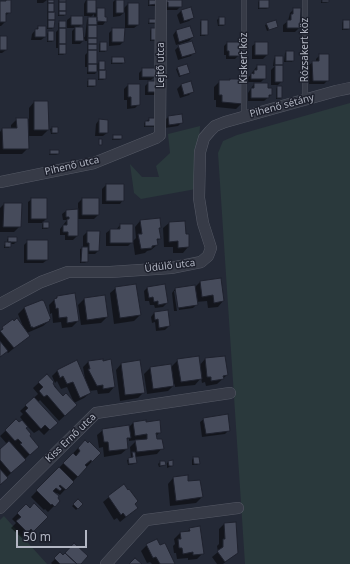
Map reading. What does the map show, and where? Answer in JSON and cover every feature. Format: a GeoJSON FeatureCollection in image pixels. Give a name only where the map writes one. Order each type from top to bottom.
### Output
{"type":"FeatureCollection","features":[{"type":"Feature","properties":{"kind":"street","name":"Lejtő utca"},"geometry":{"type":"LineString","coordinates":[[160,130],[161,0]]}},
{"type":"Feature","properties":{"kind":"street","name":"Pihenő sétány"},"geometry":{"type":"LineString","coordinates":[[215,126],[244,116],[350,88]]}},
{"type":"Feature","properties":{"kind":"street","name":"Üdülő utca"},"geometry":{"type":"LineString","coordinates":[[0,304],[41,282],[68,272],[110,272],[171,268],[201,262],[208,256],[211,248],[203,223],[199,198],[200,152],[204,138],[215,126]]}},
{"type":"Feature","properties":{"kind":"street","name":"Pihenő utca"},"geometry":{"type":"LineString","coordinates":[[0,182],[94,163],[156,138],[160,135],[160,130]]}},
{"type":"Feature","properties":{"kind":"street","name":"Kiss Ernő utca"},"geometry":{"type":"LineString","coordinates":[[0,508],[96,412],[230,393]]}},
{"type":"Feature","properties":{"kind":"street"},"geometry":{"type":"LineString","coordinates":[[106,564],[146,520],[238,508]]}},
{"type":"Feature","properties":{"kind":"lane","name":"Kiskert köz"},"geometry":{"type":"LineString","coordinates":[[244,0],[244,116]]}},
{"type":"Feature","properties":{"kind":"lane","name":"Rózsakert köz"},"geometry":{"type":"LineString","coordinates":[[305,0],[305,100]]}},
{"type":"Feature","properties":{"kind":"shaded area"},"geometry":{"type":"Polygon","coordinates":[[[350,103],[350,564],[245,564],[218,153],[223,141],[237,135],[350,103]]]}},
{"type":"Feature","properties":{"kind":"shaded area"},"geometry":{"type":"Polygon","coordinates":[[[200,126],[196,189],[141,199],[134,193],[130,164],[142,177],[159,177],[156,166],[170,153],[168,134],[200,126]]]}},
{"type":"Feature","properties":{"kind":"shaded area"},"geometry":{"type":"Polygon","coordinates":[[[4,516],[47,564],[0,564],[0,520],[4,516]]]}},
{"type":"Feature","properties":{"kind":"building"},"geometry":{"type":"Polygon","coordinates":[[[11,0],[11,13],[6,13],[6,22],[0,22],[0,1],[11,0]]]}},
{"type":"Feature","properties":{"kind":"building"},"geometry":{"type":"Polygon","coordinates":[[[48,0],[54,0],[54,3],[48,3],[48,0]]]}},
{"type":"Feature","properties":{"kind":"building"},"geometry":{"type":"Polygon","coordinates":[[[59,0],[66,0],[66,2],[59,2],[59,0]]]}},
{"type":"Feature","properties":{"kind":"building"},"geometry":{"type":"Polygon","coordinates":[[[87,0],[96,0],[96,13],[87,13],[87,0]]]}},
{"type":"Feature","properties":{"kind":"building"},"geometry":{"type":"Polygon","coordinates":[[[116,0],[124,0],[124,13],[116,13],[116,0]]]}},
{"type":"Feature","properties":{"kind":"building"},"geometry":{"type":"Polygon","coordinates":[[[149,0],[157,0],[157,4],[149,5],[149,0]]]}},
{"type":"Feature","properties":{"kind":"building"},"geometry":{"type":"Polygon","coordinates":[[[166,0],[182,0],[182,7],[168,7],[168,2],[166,2],[166,0]]]}},
{"type":"Feature","properties":{"kind":"building"},"geometry":{"type":"Polygon","coordinates":[[[259,0],[269,0],[269,8],[259,8],[259,0]]]}},
{"type":"Feature","properties":{"kind":"building"},"geometry":{"type":"Polygon","coordinates":[[[322,0],[329,0],[329,2],[322,2],[322,0]]]}},
{"type":"Feature","properties":{"kind":"building"},"geometry":{"type":"Polygon","coordinates":[[[59,2],[66,2],[66,11],[59,11],[59,2]]]}},
{"type":"Feature","properties":{"kind":"building"},"geometry":{"type":"Polygon","coordinates":[[[48,3],[54,3],[54,12],[48,12],[48,3]]]}},
{"type":"Feature","properties":{"kind":"building"},"geometry":{"type":"Polygon","coordinates":[[[128,3],[139,3],[139,25],[128,25],[128,3]]]}},
{"type":"Feature","properties":{"kind":"building"},"geometry":{"type":"Polygon","coordinates":[[[191,7],[194,18],[184,21],[181,10],[191,7]]]}},
{"type":"Feature","properties":{"kind":"building"},"geometry":{"type":"Polygon","coordinates":[[[97,8],[105,8],[105,17],[107,17],[107,22],[97,21],[97,8]]]}},
{"type":"Feature","properties":{"kind":"building"},"geometry":{"type":"Polygon","coordinates":[[[293,8],[301,8],[300,28],[287,28],[287,20],[291,20],[293,8]]]}},
{"type":"Feature","properties":{"kind":"building"},"geometry":{"type":"Polygon","coordinates":[[[59,11],[66,11],[66,15],[59,15],[59,11]]]}},
{"type":"Feature","properties":{"kind":"building"},"geometry":{"type":"Polygon","coordinates":[[[48,12],[55,12],[55,20],[48,20],[48,12]]]}},
{"type":"Feature","properties":{"kind":"building"},"geometry":{"type":"Polygon","coordinates":[[[71,16],[83,16],[83,25],[71,25],[71,16]]]}},
{"type":"Feature","properties":{"kind":"building"},"geometry":{"type":"Polygon","coordinates":[[[88,17],[97,17],[97,25],[88,25],[88,17]]]}},
{"type":"Feature","properties":{"kind":"building"},"geometry":{"type":"Polygon","coordinates":[[[219,17],[225,17],[225,25],[219,25],[219,17]]]}},
{"type":"Feature","properties":{"kind":"building"},"geometry":{"type":"Polygon","coordinates":[[[149,19],[157,19],[157,23],[149,23],[149,19]]]}},
{"type":"Feature","properties":{"kind":"building"},"geometry":{"type":"Polygon","coordinates":[[[48,20],[55,20],[54,28],[48,28],[48,20]]]}},
{"type":"Feature","properties":{"kind":"building"},"geometry":{"type":"Polygon","coordinates":[[[201,20],[208,20],[208,35],[201,35],[201,20]]]}},
{"type":"Feature","properties":{"kind":"building"},"geometry":{"type":"Polygon","coordinates":[[[276,20],[278,27],[269,30],[266,23],[276,20]]]}},
{"type":"Feature","properties":{"kind":"building"},"geometry":{"type":"Polygon","coordinates":[[[343,20],[350,20],[350,29],[343,29],[343,20]]]}},
{"type":"Feature","properties":{"kind":"building"},"geometry":{"type":"Polygon","coordinates":[[[59,21],[66,21],[66,28],[59,28],[59,21]]]}},
{"type":"Feature","properties":{"kind":"building"},"geometry":{"type":"Polygon","coordinates":[[[88,25],[97,25],[97,38],[88,38],[88,25]]]}},
{"type":"Feature","properties":{"kind":"building"},"geometry":{"type":"Polygon","coordinates":[[[38,26],[46,26],[46,37],[35,37],[35,29],[38,29],[38,26]]]}},
{"type":"Feature","properties":{"kind":"building"},"geometry":{"type":"Polygon","coordinates":[[[190,26],[194,37],[179,42],[176,30],[190,26]]]}},
{"type":"Feature","properties":{"kind":"building"},"geometry":{"type":"Polygon","coordinates":[[[75,27],[83,27],[84,41],[75,41],[75,27]]]}},
{"type":"Feature","properties":{"kind":"building"},"geometry":{"type":"Polygon","coordinates":[[[59,28],[66,28],[66,44],[59,44],[59,28]]]}},
{"type":"Feature","properties":{"kind":"building"},"geometry":{"type":"Polygon","coordinates":[[[112,28],[125,28],[124,42],[112,42],[112,28]]]}},
{"type":"Feature","properties":{"kind":"building"},"geometry":{"type":"Polygon","coordinates":[[[151,28],[156,28],[156,40],[151,40],[151,28]]]}},
{"type":"Feature","properties":{"kind":"building"},"geometry":{"type":"Polygon","coordinates":[[[48,31],[54,31],[54,41],[48,41],[48,31]]]}},
{"type":"Feature","properties":{"kind":"building"},"geometry":{"type":"Polygon","coordinates":[[[0,36],[7,36],[7,50],[0,50],[0,36]]]}},
{"type":"Feature","properties":{"kind":"building"},"geometry":{"type":"Polygon","coordinates":[[[88,38],[97,38],[97,44],[88,44],[88,38]]]}},
{"type":"Feature","properties":{"kind":"building"},"geometry":{"type":"Polygon","coordinates":[[[192,41],[196,53],[182,57],[178,45],[192,41]]]}},
{"type":"Feature","properties":{"kind":"building"},"geometry":{"type":"Polygon","coordinates":[[[100,42],[107,42],[107,51],[100,51],[100,42]]]}},
{"type":"Feature","properties":{"kind":"building"},"geometry":{"type":"Polygon","coordinates":[[[227,42],[240,42],[240,56],[229,56],[229,51],[227,51],[227,42]]]}},
{"type":"Feature","properties":{"kind":"building"},"geometry":{"type":"Polygon","coordinates":[[[255,42],[268,42],[268,55],[255,55],[255,42]]]}},
{"type":"Feature","properties":{"kind":"building"},"geometry":{"type":"Polygon","coordinates":[[[59,44],[66,44],[66,54],[59,54],[59,44]]]}},
{"type":"Feature","properties":{"kind":"building"},"geometry":{"type":"Polygon","coordinates":[[[88,44],[97,44],[97,50],[88,50],[88,44]]]}},
{"type":"Feature","properties":{"kind":"building"},"geometry":{"type":"Polygon","coordinates":[[[88,50],[97,50],[97,64],[88,64],[88,50]]]}},
{"type":"Feature","properties":{"kind":"building"},"geometry":{"type":"Polygon","coordinates":[[[286,51],[294,51],[294,61],[286,61],[286,51]]]}},
{"type":"Feature","properties":{"kind":"building"},"geometry":{"type":"Polygon","coordinates":[[[319,54],[329,54],[329,81],[313,81],[312,61],[319,61],[319,54]]]}},
{"type":"Feature","properties":{"kind":"building"},"geometry":{"type":"Polygon","coordinates":[[[275,56],[283,56],[283,65],[275,65],[275,56]]]}},
{"type":"Feature","properties":{"kind":"building"},"geometry":{"type":"Polygon","coordinates":[[[112,57],[124,57],[125,63],[112,63],[112,57]]]}},
{"type":"Feature","properties":{"kind":"building"},"geometry":{"type":"Polygon","coordinates":[[[99,61],[105,61],[105,70],[99,70],[99,61]]]}},
{"type":"Feature","properties":{"kind":"building"},"geometry":{"type":"Polygon","coordinates":[[[88,64],[97,64],[97,72],[88,72],[88,64]]]}},
{"type":"Feature","properties":{"kind":"building"},"geometry":{"type":"Polygon","coordinates":[[[187,64],[190,73],[180,76],[177,67],[187,64]]]}},
{"type":"Feature","properties":{"kind":"building"},"geometry":{"type":"Polygon","coordinates":[[[257,65],[266,65],[266,79],[251,79],[251,73],[254,74],[254,70],[257,70],[257,65]]]}},
{"type":"Feature","properties":{"kind":"building"},"geometry":{"type":"Polygon","coordinates":[[[275,65],[283,65],[283,82],[275,82],[275,65]]]}},
{"type":"Feature","properties":{"kind":"building"},"geometry":{"type":"Polygon","coordinates":[[[142,68],[156,68],[156,77],[142,77],[142,68]]]}},
{"type":"Feature","properties":{"kind":"building"},"geometry":{"type":"Polygon","coordinates":[[[99,70],[106,70],[106,79],[99,79],[99,70]]]}},
{"type":"Feature","properties":{"kind":"building"},"geometry":{"type":"Polygon","coordinates":[[[88,79],[96,79],[96,86],[88,86],[88,79]]]}},
{"type":"Feature","properties":{"kind":"building"},"geometry":{"type":"Polygon","coordinates":[[[243,79],[243,104],[222,102],[222,95],[219,95],[219,80],[243,79]]]}},
{"type":"Feature","properties":{"kind":"building"},"geometry":{"type":"Polygon","coordinates":[[[148,81],[158,81],[158,92],[148,92],[148,81]]]}},
{"type":"Feature","properties":{"kind":"building"},"geometry":{"type":"Polygon","coordinates":[[[191,81],[194,92],[184,95],[181,84],[191,81]]]}},
{"type":"Feature","properties":{"kind":"building"},"geometry":{"type":"Polygon","coordinates":[[[254,83],[268,83],[268,88],[272,88],[272,95],[269,95],[269,98],[251,98],[251,88],[254,88],[254,83]]]}},
{"type":"Feature","properties":{"kind":"building"},"geometry":{"type":"Polygon","coordinates":[[[128,84],[140,84],[140,105],[131,106],[131,97],[128,97],[128,84]]]}},
{"type":"Feature","properties":{"kind":"building"},"geometry":{"type":"Polygon","coordinates":[[[277,86],[282,86],[282,98],[277,98],[277,86]]]}},
{"type":"Feature","properties":{"kind":"building"},"geometry":{"type":"Polygon","coordinates":[[[34,101],[48,101],[49,130],[34,130],[34,101]]]}},
{"type":"Feature","properties":{"kind":"building"},"geometry":{"type":"Polygon","coordinates":[[[182,114],[183,123],[169,125],[168,116],[182,114]]]}},
{"type":"Feature","properties":{"kind":"building"},"geometry":{"type":"Polygon","coordinates":[[[16,118],[28,118],[29,149],[3,149],[2,128],[17,128],[16,118]]]}},
{"type":"Feature","properties":{"kind":"building"},"geometry":{"type":"Polygon","coordinates":[[[149,118],[156,118],[156,126],[145,126],[145,121],[149,121],[149,118]]]}},
{"type":"Feature","properties":{"kind":"building"},"geometry":{"type":"Polygon","coordinates":[[[99,119],[108,120],[108,133],[99,133],[99,119]]]}},
{"type":"Feature","properties":{"kind":"building"},"geometry":{"type":"Polygon","coordinates":[[[52,127],[58,127],[58,133],[52,133],[52,127]]]}},
{"type":"Feature","properties":{"kind":"building"},"geometry":{"type":"Polygon","coordinates":[[[113,135],[122,135],[122,139],[113,139],[113,135]]]}},
{"type":"Feature","properties":{"kind":"building"},"geometry":{"type":"Polygon","coordinates":[[[99,139],[102,139],[102,145],[99,145],[99,139]]]}},
{"type":"Feature","properties":{"kind":"building"},"geometry":{"type":"Polygon","coordinates":[[[50,150],[59,150],[59,154],[50,154],[50,150]]]}},
{"type":"Feature","properties":{"kind":"building"},"geometry":{"type":"Polygon","coordinates":[[[106,184],[124,184],[124,201],[106,201],[106,184]]]}},
{"type":"Feature","properties":{"kind":"building"},"geometry":{"type":"Polygon","coordinates":[[[31,198],[47,198],[47,219],[31,219],[31,198]]]}},
{"type":"Feature","properties":{"kind":"building"},"geometry":{"type":"Polygon","coordinates":[[[82,198],[99,198],[99,215],[82,215],[82,198]]]}},
{"type":"Feature","properties":{"kind":"building"},"geometry":{"type":"Polygon","coordinates":[[[4,203],[22,203],[21,227],[3,227],[4,203]]]}},
{"type":"Feature","properties":{"kind":"building"},"geometry":{"type":"Polygon","coordinates":[[[78,209],[78,236],[68,236],[68,232],[63,232],[63,225],[67,225],[67,219],[69,219],[69,217],[66,217],[66,210],[78,209]]]}},
{"type":"Feature","properties":{"kind":"building"},"geometry":{"type":"Polygon","coordinates":[[[160,218],[161,228],[159,228],[161,239],[157,239],[158,245],[152,246],[152,248],[141,249],[138,234],[142,234],[140,220],[160,218]]]}},
{"type":"Feature","properties":{"kind":"building"},"geometry":{"type":"Polygon","coordinates":[[[185,221],[186,234],[189,234],[189,247],[178,248],[178,241],[169,242],[169,222],[185,221]]]}},
{"type":"Feature","properties":{"kind":"building"},"geometry":{"type":"Polygon","coordinates":[[[43,222],[49,222],[49,228],[43,228],[43,222]]]}},
{"type":"Feature","properties":{"kind":"building"},"geometry":{"type":"Polygon","coordinates":[[[120,224],[133,224],[133,243],[110,243],[110,229],[120,229],[120,224]]]}},
{"type":"Feature","properties":{"kind":"building"},"geometry":{"type":"Polygon","coordinates":[[[87,231],[100,231],[99,251],[89,251],[87,231]]]}},
{"type":"Feature","properties":{"kind":"building"},"geometry":{"type":"Polygon","coordinates":[[[8,237],[17,237],[17,242],[8,242],[8,237]]]}},
{"type":"Feature","properties":{"kind":"building"},"geometry":{"type":"Polygon","coordinates":[[[27,240],[48,240],[48,260],[27,260],[27,240]]]}},
{"type":"Feature","properties":{"kind":"building"},"geometry":{"type":"Polygon","coordinates":[[[5,242],[11,242],[11,247],[5,247],[5,242]]]}},
{"type":"Feature","properties":{"kind":"building"},"geometry":{"type":"Polygon","coordinates":[[[82,247],[88,247],[88,262],[81,262],[82,247]]]}},
{"type":"Feature","properties":{"kind":"building"},"geometry":{"type":"Polygon","coordinates":[[[221,278],[224,301],[214,303],[213,295],[202,297],[200,281],[221,278]]]}},
{"type":"Feature","properties":{"kind":"building"},"geometry":{"type":"Polygon","coordinates":[[[136,284],[141,315],[120,318],[115,287],[136,284]]]}},
{"type":"Feature","properties":{"kind":"building"},"geometry":{"type":"Polygon","coordinates":[[[165,284],[168,303],[158,305],[158,301],[154,302],[153,297],[149,298],[147,287],[165,284]]]}},
{"type":"Feature","properties":{"kind":"building"},"geometry":{"type":"Polygon","coordinates":[[[195,285],[198,305],[178,308],[175,288],[195,285]]]}},
{"type":"Feature","properties":{"kind":"building"},"geometry":{"type":"Polygon","coordinates":[[[75,293],[79,321],[67,323],[67,317],[59,318],[58,308],[56,309],[54,299],[57,298],[57,296],[75,293]]]}},
{"type":"Feature","properties":{"kind":"building"},"geometry":{"type":"Polygon","coordinates":[[[105,295],[108,317],[87,320],[84,298],[105,295]]]}},
{"type":"Feature","properties":{"kind":"building"},"geometry":{"type":"Polygon","coordinates":[[[42,300],[44,301],[51,319],[49,320],[50,321],[33,328],[31,327],[24,307],[42,300]]]}},
{"type":"Feature","properties":{"kind":"building"},"geometry":{"type":"Polygon","coordinates":[[[168,310],[170,326],[159,328],[158,319],[155,320],[154,312],[168,310]]]}},
{"type":"Feature","properties":{"kind":"building"},"geometry":{"type":"Polygon","coordinates":[[[17,318],[30,336],[14,348],[0,331],[3,329],[2,327],[13,319],[14,321],[17,318]]]}},
{"type":"Feature","properties":{"kind":"building"},"geometry":{"type":"Polygon","coordinates":[[[0,341],[8,351],[0,357],[0,341]]]}},
{"type":"Feature","properties":{"kind":"building"},"geometry":{"type":"Polygon","coordinates":[[[199,356],[202,379],[181,382],[177,359],[199,356]]]}},
{"type":"Feature","properties":{"kind":"building"},"geometry":{"type":"Polygon","coordinates":[[[225,356],[228,375],[223,376],[224,379],[211,381],[211,377],[207,377],[205,358],[225,356]]]}},
{"type":"Feature","properties":{"kind":"building"},"geometry":{"type":"Polygon","coordinates":[[[103,359],[103,361],[111,359],[115,387],[103,389],[103,385],[97,386],[88,369],[90,369],[88,361],[103,359]]]}},
{"type":"Feature","properties":{"kind":"building"},"geometry":{"type":"Polygon","coordinates":[[[77,360],[91,393],[80,398],[73,382],[67,384],[63,376],[60,378],[57,370],[77,360]]]}},
{"type":"Feature","properties":{"kind":"building"},"geometry":{"type":"Polygon","coordinates":[[[140,360],[145,393],[125,395],[121,363],[140,360]]]}},
{"type":"Feature","properties":{"kind":"building"},"geometry":{"type":"Polygon","coordinates":[[[171,364],[174,386],[153,389],[150,367],[171,364]]]}},
{"type":"Feature","properties":{"kind":"building"},"geometry":{"type":"Polygon","coordinates":[[[47,374],[63,396],[66,393],[77,405],[65,416],[47,395],[44,397],[39,391],[43,387],[38,382],[47,374]]]}},
{"type":"Feature","properties":{"kind":"building"},"geometry":{"type":"Polygon","coordinates":[[[34,397],[58,423],[50,430],[45,425],[41,429],[25,411],[28,408],[25,405],[34,397]]]}},
{"type":"Feature","properties":{"kind":"building"},"geometry":{"type":"Polygon","coordinates":[[[228,414],[230,431],[206,434],[203,418],[228,414]]]}},
{"type":"Feature","properties":{"kind":"building"},"geometry":{"type":"Polygon","coordinates":[[[16,419],[19,422],[22,420],[28,427],[26,428],[31,434],[30,436],[39,447],[30,455],[20,444],[22,443],[18,439],[15,441],[5,430],[16,419]]]}},
{"type":"Feature","properties":{"kind":"building"},"geometry":{"type":"Polygon","coordinates":[[[146,420],[146,422],[160,420],[161,433],[156,433],[157,439],[162,439],[164,449],[137,452],[135,440],[147,439],[147,434],[135,436],[133,422],[146,420]]]}},
{"type":"Feature","properties":{"kind":"building"},"geometry":{"type":"Polygon","coordinates":[[[129,425],[131,438],[127,438],[128,449],[109,451],[108,442],[104,442],[102,429],[129,425]]]}},
{"type":"Feature","properties":{"kind":"building"},"geometry":{"type":"Polygon","coordinates":[[[85,440],[88,443],[89,441],[101,453],[92,462],[91,460],[85,465],[87,467],[78,477],[63,463],[73,453],[76,456],[80,451],[78,448],[85,440]]]}},
{"type":"Feature","properties":{"kind":"building"},"geometry":{"type":"Polygon","coordinates":[[[9,441],[26,460],[11,473],[0,460],[0,449],[9,441]]]}},
{"type":"Feature","properties":{"kind":"building"},"geometry":{"type":"Polygon","coordinates":[[[132,452],[135,452],[137,463],[129,464],[128,458],[133,457],[132,452]]]}},
{"type":"Feature","properties":{"kind":"building"},"geometry":{"type":"Polygon","coordinates":[[[193,457],[199,457],[200,464],[194,464],[193,457]]]}},
{"type":"Feature","properties":{"kind":"building"},"geometry":{"type":"Polygon","coordinates":[[[173,460],[173,466],[169,466],[168,461],[173,460]]]}},
{"type":"Feature","properties":{"kind":"building"},"geometry":{"type":"Polygon","coordinates":[[[160,461],[165,461],[166,465],[160,466],[160,461]]]}},
{"type":"Feature","properties":{"kind":"building"},"geometry":{"type":"Polygon","coordinates":[[[59,467],[74,482],[66,490],[60,485],[59,486],[62,489],[60,491],[56,488],[53,491],[59,496],[58,498],[60,501],[55,507],[36,490],[59,467]]]}},
{"type":"Feature","properties":{"kind":"building"},"geometry":{"type":"Polygon","coordinates":[[[0,469],[8,478],[0,485],[0,469]]]}},
{"type":"Feature","properties":{"kind":"building"},"geometry":{"type":"Polygon","coordinates":[[[188,475],[188,481],[200,480],[203,497],[176,501],[173,477],[188,475]]]}},
{"type":"Feature","properties":{"kind":"building"},"geometry":{"type":"Polygon","coordinates":[[[124,484],[138,501],[135,504],[138,508],[126,517],[123,513],[121,515],[108,496],[124,484]]]}},
{"type":"Feature","properties":{"kind":"building"},"geometry":{"type":"Polygon","coordinates":[[[78,499],[83,504],[78,509],[73,504],[78,499]]]}},
{"type":"Feature","properties":{"kind":"building"},"geometry":{"type":"Polygon","coordinates":[[[34,503],[48,517],[33,532],[31,529],[28,533],[16,521],[21,517],[17,513],[26,504],[30,508],[34,503]]]}},
{"type":"Feature","properties":{"kind":"building"},"geometry":{"type":"Polygon","coordinates":[[[236,522],[238,553],[225,562],[217,551],[223,547],[223,539],[225,539],[224,523],[236,522]]]}},
{"type":"Feature","properties":{"kind":"building"},"geometry":{"type":"Polygon","coordinates":[[[200,526],[204,554],[193,555],[193,552],[183,554],[182,548],[179,548],[178,539],[181,539],[180,532],[190,531],[189,528],[200,526]]]}},
{"type":"Feature","properties":{"kind":"building"},"geometry":{"type":"Polygon","coordinates":[[[157,539],[160,545],[165,543],[175,564],[160,564],[156,557],[153,558],[146,544],[157,539]]]}},
{"type":"Feature","properties":{"kind":"building"},"geometry":{"type":"Polygon","coordinates":[[[74,543],[88,556],[81,564],[77,564],[65,553],[74,543]]]}},
{"type":"Feature","properties":{"kind":"building"},"geometry":{"type":"Polygon","coordinates":[[[60,552],[63,555],[65,553],[77,564],[60,564],[54,558],[60,552]]]}},
{"type":"Feature","properties":{"kind":"building"},"geometry":{"type":"Polygon","coordinates":[[[135,558],[142,564],[129,564],[135,558]]]}}]}
